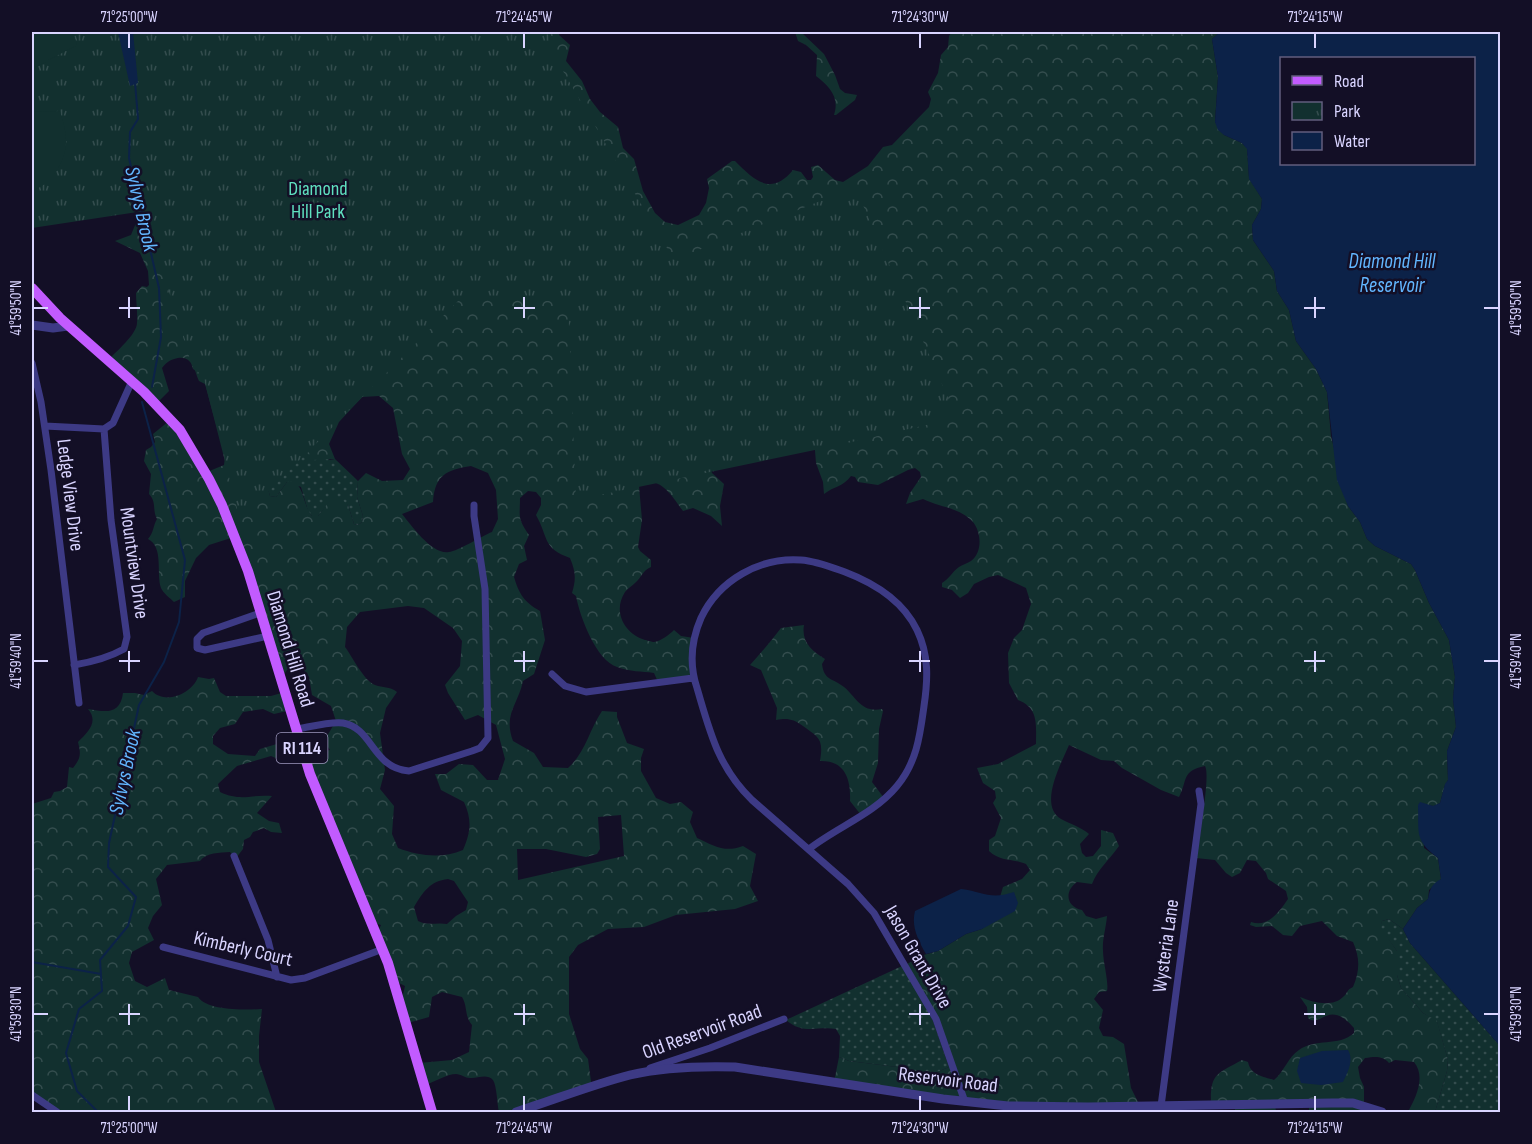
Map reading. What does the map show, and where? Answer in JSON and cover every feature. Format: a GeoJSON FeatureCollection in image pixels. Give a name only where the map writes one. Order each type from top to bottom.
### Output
{"type":"FeatureCollection","features":[{"type":"Feature","properties":{"kind":"main road","name":"Diamond Hill Road"},"geometry":{"type":"LineString","coordinates":[[32,288],[68,326],[132,381],[180,430],[209,479],[238,545],[314,783],[383,949],[432,1113]]}},
{"type":"Feature","properties":{"kind":"street"},"geometry":{"type":"LineString","coordinates":[[32,325],[53,328],[68,326]]}},
{"type":"Feature","properties":{"kind":"street","name":"Ledge View Drive"},"geometry":{"type":"LineString","coordinates":[[32,363],[45,426],[79,703]]}},
{"type":"Feature","properties":{"kind":"street"},"geometry":{"type":"LineString","coordinates":[[45,426],[104,429],[113,423],[132,381]]}},
{"type":"Feature","properties":{"kind":"street","name":"Mountview Drive"},"geometry":{"type":"LineString","coordinates":[[74,665],[112,656],[124,649],[127,637],[111,520],[104,429]]}},
{"type":"Feature","properties":{"kind":"street"},"geometry":{"type":"LineString","coordinates":[[297,729],[342,722],[352,726],[370,742],[384,763],[398,770],[409,771],[480,748],[488,738],[485,589],[474,505]]}},
{"type":"Feature","properties":{"kind":"street","name":"Jason Grant Drive"},"geometry":{"type":"LineString","coordinates":[[809,849],[880,802],[896,788],[912,763],[918,745],[927,669],[922,641],[909,617],[900,606],[878,588],[856,576],[830,567],[801,560],[773,562],[739,575],[722,588],[704,611],[698,624],[693,645],[693,678],[717,754],[743,791],[858,893],[881,923],[936,1019],[965,1102]]}},
{"type":"Feature","properties":{"kind":"street"},"geometry":{"type":"LineString","coordinates":[[260,613],[203,633],[197,639],[197,648],[205,650],[268,636]]}},
{"type":"Feature","properties":{"kind":"street"},"geometry":{"type":"LineString","coordinates":[[552,674],[565,686],[586,692],[693,678]]}},
{"type":"Feature","properties":{"kind":"street","name":"Wysteria Lane"},"geometry":{"type":"LineString","coordinates":[[1161,1106],[1201,809],[1199,791]]}},
{"type":"Feature","properties":{"kind":"street"},"geometry":{"type":"LineString","coordinates":[[234,856],[268,940],[277,977]]}},
{"type":"Feature","properties":{"kind":"street","name":"Kimberly Court"},"geometry":{"type":"LineString","coordinates":[[163,947],[291,980],[305,978],[383,949]]}},
{"type":"Feature","properties":{"kind":"street","name":"Old Reservoir Road"},"geometry":{"type":"LineString","coordinates":[[630,1075],[710,1048],[784,1019]]}},
{"type":"Feature","properties":{"kind":"street","name":"Reservoir Road"},"geometry":{"type":"LineString","coordinates":[[516,1113],[630,1075],[706,1066],[735,1067],[965,1102],[1029,1106],[1353,1103],[1382,1113]]}},
{"type":"Feature","properties":{"kind":"street"},"geometry":{"type":"LineString","coordinates":[[32,1095],[57,1113]]}},
{"type":"Feature","properties":{"kind":"green space","name":"Diamond Hill Park"},"geometry":{"type":"Polygon","coordinates":[[[32,32],[548,32],[550,49],[674,260],[855,187],[957,418],[576,500],[568,302],[463,296],[240,520],[203,375],[193,369],[144,211],[32,228],[32,32]]]}},
{"type":"Feature","properties":{"kind":"green space"},"geometry":{"type":"Polygon","coordinates":[[[32,32],[73,32],[77,45],[32,69],[32,32]]]}},
{"type":"Feature","properties":{"kind":"green space"},"geometry":{"type":"Polygon","coordinates":[[[126,32],[560,32],[559,35],[570,45],[566,61],[582,81],[590,99],[600,112],[618,127],[623,148],[634,159],[643,191],[655,213],[665,222],[678,225],[699,215],[706,203],[709,188],[707,179],[732,161],[756,179],[770,184],[777,183],[793,170],[801,172],[807,180],[811,180],[813,177],[811,167],[818,165],[835,180],[843,182],[868,166],[883,147],[892,145],[929,107],[931,99],[928,92],[938,73],[941,55],[948,47],[949,36],[952,32],[1220,32],[1212,39],[1218,77],[1215,122],[1224,135],[1242,143],[1247,148],[1249,178],[1262,199],[1261,209],[1252,225],[1253,240],[1274,271],[1277,291],[1289,310],[1296,341],[1316,369],[1327,392],[1331,436],[1348,506],[1360,522],[1367,539],[1375,546],[1411,564],[1449,640],[1455,677],[1453,699],[1456,727],[1447,751],[1448,780],[1440,803],[1434,806],[1424,805],[1424,848],[1438,858],[1441,879],[1429,890],[1428,899],[1417,908],[1403,929],[1389,919],[1382,921],[1381,928],[1397,951],[1397,975],[1401,988],[1423,1013],[1437,1021],[1448,1060],[1435,1112],[1408,1112],[1417,1094],[1419,1080],[1418,1068],[1414,1062],[1395,1060],[1389,1063],[1378,1057],[1365,1058],[1358,1067],[1364,1087],[1364,1104],[1372,1112],[1309,1112],[1309,1103],[1275,1104],[1276,1112],[1235,1112],[1235,1105],[1211,1104],[1214,1080],[1226,1068],[1242,1060],[1248,1062],[1257,1074],[1274,1080],[1292,1057],[1305,1046],[1341,1040],[1354,1033],[1354,1028],[1338,1015],[1326,1016],[1317,1020],[1308,1018],[1307,1007],[1300,997],[1328,1003],[1343,997],[1353,987],[1358,964],[1353,942],[1337,936],[1322,921],[1300,926],[1292,936],[1283,935],[1272,926],[1250,925],[1251,922],[1268,921],[1277,914],[1288,899],[1286,891],[1268,879],[1256,861],[1247,860],[1240,873],[1232,877],[1215,860],[1196,858],[1205,795],[1205,766],[1197,768],[1186,777],[1179,797],[1161,790],[1114,761],[1101,760],[1069,745],[1053,784],[1051,804],[1054,813],[1089,834],[1080,844],[1082,853],[1086,857],[1093,856],[1101,846],[1101,830],[1113,833],[1119,846],[1100,869],[1092,884],[1077,882],[1070,890],[1069,898],[1073,906],[1082,910],[1086,916],[1096,919],[1107,916],[1103,956],[1107,991],[1099,992],[1094,999],[1103,1010],[1099,1028],[1103,1036],[1113,1037],[1124,1044],[1131,1088],[1140,1106],[981,1104],[834,1082],[839,1057],[849,1061],[897,1067],[930,1075],[949,1067],[935,1019],[904,966],[920,956],[938,951],[966,934],[982,929],[1014,893],[1000,897],[1003,887],[1022,879],[1030,870],[1026,864],[1002,858],[989,851],[989,840],[995,836],[1001,818],[993,803],[996,798],[995,791],[983,783],[977,768],[998,764],[1036,744],[1036,730],[1033,712],[1025,703],[1018,700],[1009,683],[1008,653],[1014,638],[1022,630],[1031,604],[1026,588],[998,575],[974,584],[968,593],[960,598],[952,590],[942,587],[942,583],[959,567],[971,561],[978,551],[980,540],[974,523],[959,512],[923,499],[906,504],[910,493],[921,477],[920,472],[915,468],[878,485],[858,482],[855,477],[851,476],[824,494],[823,482],[816,463],[814,438],[710,468],[724,484],[720,506],[722,526],[711,516],[693,508],[683,511],[670,493],[659,484],[646,482],[639,486],[642,520],[638,547],[651,560],[651,567],[625,592],[621,600],[620,614],[626,627],[645,640],[657,641],[665,638],[674,630],[681,636],[694,638],[693,679],[659,684],[654,673],[622,669],[609,663],[602,656],[590,637],[576,596],[572,593],[575,576],[570,558],[550,546],[536,515],[541,505],[541,498],[536,492],[528,491],[520,498],[520,517],[529,535],[524,546],[527,560],[519,564],[514,577],[523,597],[540,611],[545,640],[534,674],[523,681],[510,716],[510,732],[513,741],[534,753],[543,767],[568,768],[579,755],[602,711],[617,712],[627,743],[644,749],[641,771],[656,798],[670,804],[681,802],[693,812],[690,822],[697,838],[725,849],[743,846],[756,854],[750,886],[758,901],[735,909],[676,915],[644,927],[608,929],[578,945],[569,957],[569,1014],[580,1049],[588,1059],[592,1089],[522,1112],[499,1112],[496,1091],[491,1078],[470,1078],[452,1074],[425,1085],[419,1063],[452,1060],[469,1052],[472,1025],[462,997],[442,992],[432,997],[429,1017],[408,1023],[401,1003],[405,986],[395,981],[377,934],[381,925],[372,922],[305,755],[330,750],[324,741],[336,721],[331,706],[312,695],[309,677],[302,668],[290,666],[281,678],[234,537],[209,545],[196,558],[185,581],[185,597],[174,602],[161,588],[158,554],[153,543],[148,539],[157,519],[153,500],[149,494],[151,474],[144,461],[146,450],[155,442],[153,434],[169,421],[207,472],[224,465],[225,457],[205,384],[199,381],[188,360],[174,359],[162,368],[169,391],[155,405],[107,361],[134,332],[137,320],[136,293],[142,286],[149,285],[148,271],[140,253],[115,241],[131,235],[138,218],[133,204],[126,32]],[[379,396],[362,397],[339,422],[329,444],[335,459],[313,460],[298,434],[268,489],[270,496],[276,497],[287,482],[294,481],[312,516],[318,516],[331,499],[339,497],[348,505],[354,524],[358,525],[362,522],[363,516],[357,497],[358,481],[366,473],[382,481],[403,480],[410,469],[402,454],[393,408],[379,396]],[[471,466],[443,475],[439,480],[433,502],[402,514],[423,539],[443,552],[458,549],[492,532],[498,519],[496,490],[488,473],[471,466]],[[408,606],[360,612],[347,627],[345,647],[371,683],[397,692],[386,708],[380,733],[385,770],[380,789],[394,806],[392,834],[398,848],[430,855],[447,855],[463,850],[468,837],[467,808],[464,802],[441,790],[435,774],[446,774],[459,764],[473,765],[487,780],[498,780],[505,759],[496,725],[478,715],[465,720],[445,685],[460,666],[462,641],[453,628],[424,608],[408,606]],[[621,815],[598,817],[600,849],[597,854],[586,857],[546,849],[517,849],[518,880],[624,856],[621,815]],[[448,879],[436,882],[424,892],[414,907],[418,921],[447,924],[466,910],[468,902],[454,881],[448,879]]]}},
{"type":"Feature","properties":{"kind":"green space"},"geometry":{"type":"Polygon","coordinates":[[[795,32],[801,32],[824,54],[840,89],[845,93],[857,95],[855,100],[836,115],[834,115],[836,103],[832,92],[816,76],[817,55],[798,41],[795,32]]]}},
{"type":"Feature","properties":{"kind":"green space"},"geometry":{"type":"Polygon","coordinates":[[[60,111],[66,136],[64,155],[52,177],[32,191],[32,112],[60,111]]]}},
{"type":"Feature","properties":{"kind":"green space"},"geometry":{"type":"Polygon","coordinates":[[[281,439],[330,460],[335,459],[358,481],[357,497],[363,516],[362,522],[358,525],[354,524],[348,505],[331,500],[318,516],[312,516],[308,511],[301,487],[287,482],[276,497],[270,496],[268,489],[281,439]]]}},
{"type":"Feature","properties":{"kind":"green space"},"geometry":{"type":"Polygon","coordinates":[[[804,625],[804,636],[808,645],[825,659],[822,664],[825,674],[844,687],[864,707],[883,711],[879,729],[878,763],[872,782],[884,798],[861,815],[850,801],[848,779],[845,773],[836,764],[820,761],[819,739],[813,733],[793,720],[776,720],[777,708],[761,670],[750,665],[781,628],[804,625]]]}},
{"type":"Feature","properties":{"kind":"green space"},"geometry":{"type":"Polygon","coordinates":[[[198,677],[214,678],[220,692],[226,696],[271,696],[285,692],[287,711],[274,714],[263,709],[243,712],[235,724],[220,728],[213,736],[213,744],[228,754],[255,756],[260,749],[297,738],[298,750],[278,759],[271,756],[237,766],[218,784],[220,792],[234,797],[272,796],[257,813],[269,821],[279,823],[282,833],[271,832],[264,828],[253,832],[244,840],[243,849],[236,858],[230,852],[218,853],[210,854],[200,861],[167,865],[156,879],[162,905],[153,916],[148,928],[154,940],[132,952],[129,963],[135,981],[147,987],[165,978],[169,990],[198,997],[210,1005],[228,1009],[262,1009],[259,1062],[276,1112],[56,1112],[32,1096],[32,804],[51,798],[54,792],[67,787],[69,767],[73,768],[80,756],[78,742],[91,727],[92,718],[88,709],[106,711],[115,709],[123,693],[144,695],[152,691],[164,697],[178,696],[190,688],[198,677]]]}},
{"type":"Feature","properties":{"kind":"green space"},"geometry":{"type":"Polygon","coordinates":[[[1389,919],[1403,929],[1410,943],[1500,1046],[1500,1112],[1435,1112],[1448,1060],[1437,1022],[1423,1013],[1401,988],[1397,975],[1397,951],[1380,928],[1382,921],[1389,919]]]}},
{"type":"Feature","properties":{"kind":"green space"},"geometry":{"type":"Polygon","coordinates":[[[902,966],[927,1003],[949,1067],[930,1075],[897,1067],[849,1061],[839,1057],[840,1036],[836,1029],[804,1029],[786,1020],[902,966]]]}},
{"type":"Feature","properties":{"kind":"water"},"geometry":{"type":"Polygon","coordinates":[[[118,32],[133,32],[138,83],[130,86],[118,32]]]}},
{"type":"Feature","properties":{"kind":"water","name":"Diamond Hill Reservoir"},"geometry":{"type":"Polygon","coordinates":[[[1220,32],[1500,32],[1500,1046],[1410,943],[1403,929],[1417,908],[1428,899],[1433,885],[1441,879],[1438,858],[1425,846],[1419,835],[1418,805],[1420,802],[1433,806],[1440,803],[1448,780],[1447,751],[1456,727],[1453,699],[1455,677],[1449,640],[1411,564],[1375,546],[1367,539],[1360,522],[1348,506],[1337,480],[1327,392],[1316,369],[1296,341],[1289,310],[1277,291],[1274,271],[1253,240],[1252,225],[1261,209],[1262,199],[1249,179],[1247,149],[1242,143],[1218,130],[1215,122],[1218,77],[1212,39],[1220,32]]]}},
{"type":"Feature","properties":{"kind":"water"},"geometry":{"type":"Polygon","coordinates":[[[961,889],[993,895],[1014,892],[1018,903],[1015,911],[982,929],[966,934],[938,951],[926,954],[915,928],[915,911],[961,889]]]}},
{"type":"Feature","properties":{"kind":"water"},"geometry":{"type":"Polygon","coordinates":[[[1348,1050],[1350,1062],[1343,1082],[1321,1085],[1301,1083],[1297,1071],[1300,1058],[1322,1051],[1348,1050]]]}},
{"type":"Feature","properties":{"kind":"waterway","name":"Sylvys Brook"},"geometry":{"type":"LineString","coordinates":[[135,82],[138,119],[130,132],[129,158],[159,288],[161,337],[152,387]]}},
{"type":"Feature","properties":{"kind":"waterway","name":"Sylvys Brook"},"geometry":{"type":"LineString","coordinates":[[98,1112],[77,1091],[66,1053],[79,1009],[102,991],[100,960],[128,926],[136,897],[108,867],[109,843],[139,705],[164,662],[179,622],[185,560],[142,402]]}},
{"type":"Feature","properties":{"kind":"waterway"},"geometry":{"type":"LineString","coordinates":[[32,962],[101,974]]}}]}
